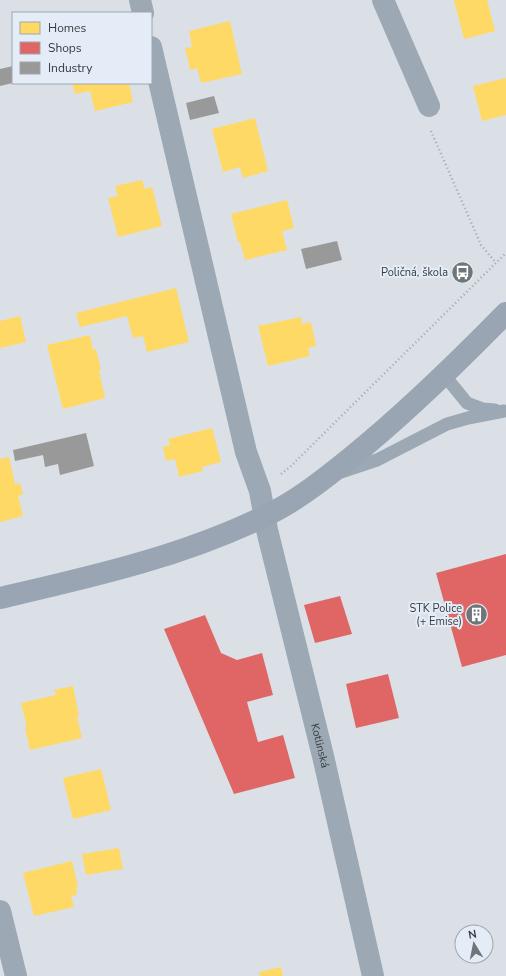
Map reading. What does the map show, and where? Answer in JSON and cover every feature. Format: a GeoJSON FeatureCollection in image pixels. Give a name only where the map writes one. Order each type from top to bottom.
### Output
{"type":"FeatureCollection","features":[{"type":"Feature","properties":{"kind":"main road"},"geometry":{"type":"LineString","coordinates":[[0,598],[103,574],[152,560],[235,530],[266,516],[328,476],[372,441],[444,376],[506,313]]}},
{"type":"Feature","properties":{"kind":"street"},"geometry":{"type":"LineString","coordinates":[[140,0],[143,12]]}},
{"type":"Feature","properties":{"kind":"street"},"geometry":{"type":"LineString","coordinates":[[383,0],[429,106]]}},
{"type":"Feature","properties":{"kind":"street","name":"Kotlinská"},"geometry":{"type":"LineString","coordinates":[[152,51],[246,452],[260,491],[269,538],[324,756],[373,976]]}},
{"type":"Feature","properties":{"kind":"street"},"geometry":{"type":"LineString","coordinates":[[0,911],[16,976]]}},
{"type":"Feature","properties":{"kind":"lane"},"geometry":{"type":"LineString","coordinates":[[444,376],[467,403],[483,409],[505,411]]}},
{"type":"Feature","properties":{"kind":"lane"},"geometry":{"type":"LineString","coordinates":[[328,476],[377,460],[447,424],[468,418],[505,411]]}},
{"type":"Feature","properties":{"kind":"path"},"geometry":{"type":"LineString","coordinates":[[429,106],[427,121],[481,246],[496,263]]}},
{"type":"Feature","properties":{"kind":"building: Homes"},"geometry":{"type":"Polygon","coordinates":[[[454,0],[487,0],[495,31],[464,39],[454,0]]]}},
{"type":"Feature","properties":{"kind":"building: Homes"},"geometry":{"type":"Polygon","coordinates":[[[230,21],[242,74],[201,83],[197,68],[190,70],[185,48],[192,47],[189,31],[230,21]]]}},
{"type":"Feature","properties":{"kind":"building: Homes"},"geometry":{"type":"Polygon","coordinates":[[[506,78],[506,115],[482,121],[473,86],[506,78]]]}},
{"type":"Feature","properties":{"kind":"building: Homes"},"geometry":{"type":"Polygon","coordinates":[[[72,84],[129,84],[133,102],[95,111],[90,91],[75,94],[72,84]]]}},
{"type":"Feature","properties":{"kind":"building: Homes"},"geometry":{"type":"Polygon","coordinates":[[[255,118],[268,171],[243,178],[240,167],[223,172],[212,129],[255,118]]]}},
{"type":"Feature","properties":{"kind":"building: Homes"},"geometry":{"type":"Polygon","coordinates":[[[142,180],[145,189],[152,187],[162,226],[118,237],[108,198],[118,196],[115,186],[142,180]]]}},
{"type":"Feature","properties":{"kind":"building: Homes"},"geometry":{"type":"Polygon","coordinates":[[[287,200],[294,228],[282,231],[287,250],[245,260],[240,242],[238,242],[231,214],[287,200]]]}},
{"type":"Feature","properties":{"kind":"building: Homes"},"geometry":{"type":"Polygon","coordinates":[[[176,288],[189,342],[147,352],[143,336],[133,338],[127,316],[80,327],[76,313],[176,288]]]}},
{"type":"Feature","properties":{"kind":"building: Homes"},"geometry":{"type":"Polygon","coordinates":[[[20,316],[26,342],[0,348],[0,321],[20,316]]]}},
{"type":"Feature","properties":{"kind":"building: Homes"},"geometry":{"type":"Polygon","coordinates":[[[301,317],[302,324],[311,322],[316,346],[308,348],[310,356],[268,366],[258,326],[301,317]]]}},
{"type":"Feature","properties":{"kind":"building: Homes"},"geometry":{"type":"Polygon","coordinates":[[[90,335],[93,350],[96,349],[101,370],[99,371],[105,398],[63,409],[47,345],[90,335]]]}},
{"type":"Feature","properties":{"kind":"building: Homes"},"geometry":{"type":"Polygon","coordinates":[[[212,428],[221,462],[202,467],[203,471],[179,477],[175,459],[166,461],[163,447],[170,445],[168,439],[212,428]]]}},
{"type":"Feature","properties":{"kind":"building: Homes"},"geometry":{"type":"Polygon","coordinates":[[[9,457],[15,484],[20,483],[23,494],[18,496],[23,516],[0,522],[0,459],[9,457]]]}},
{"type":"Feature","properties":{"kind":"building: Homes"},"geometry":{"type":"Polygon","coordinates":[[[73,686],[79,716],[77,717],[82,738],[30,750],[25,727],[27,727],[21,703],[56,695],[54,690],[73,686]]]}},
{"type":"Feature","properties":{"kind":"building: Homes"},"geometry":{"type":"Polygon","coordinates":[[[101,769],[111,810],[73,819],[63,778],[101,769]]]}},
{"type":"Feature","properties":{"kind":"building: Homes"},"geometry":{"type":"Polygon","coordinates":[[[119,848],[123,869],[86,875],[82,854],[119,848]]]}},
{"type":"Feature","properties":{"kind":"building: Homes"},"geometry":{"type":"Polygon","coordinates":[[[72,861],[78,887],[76,888],[77,895],[71,896],[74,907],[34,916],[23,873],[72,861]]]}},
{"type":"Feature","properties":{"kind":"building: Homes"},"geometry":{"type":"Polygon","coordinates":[[[281,967],[283,976],[260,976],[259,972],[281,967]]]}},
{"type":"Feature","properties":{"kind":"building: Shops","name":"STK Police (+ Emise)"},"geometry":{"type":"Polygon","coordinates":[[[506,554],[506,655],[462,667],[436,573],[506,554]]]}},
{"type":"Feature","properties":{"kind":"building: Shops"},"geometry":{"type":"Polygon","coordinates":[[[340,596],[352,634],[315,643],[304,605],[340,596]]]}},
{"type":"Feature","properties":{"kind":"building: Shops"},"geometry":{"type":"Polygon","coordinates":[[[205,615],[221,653],[237,660],[262,653],[273,695],[247,702],[258,742],[283,735],[295,778],[234,794],[164,629],[205,615]]]}},
{"type":"Feature","properties":{"kind":"building: Shops"},"geometry":{"type":"Polygon","coordinates":[[[388,674],[399,718],[356,728],[346,684],[388,674]]]}},
{"type":"Feature","properties":{"kind":"building: Industry"},"geometry":{"type":"Polygon","coordinates":[[[12,66],[12,83],[0,86],[0,69],[12,66]]]}},
{"type":"Feature","properties":{"kind":"building: Industry"},"geometry":{"type":"Polygon","coordinates":[[[214,96],[219,113],[190,120],[186,103],[214,96]]]}},
{"type":"Feature","properties":{"kind":"building: Industry"},"geometry":{"type":"Polygon","coordinates":[[[337,241],[342,260],[306,269],[301,249],[337,241]]]}},
{"type":"Feature","properties":{"kind":"building: Industry"},"geometry":{"type":"Polygon","coordinates":[[[86,433],[94,466],[60,475],[58,464],[45,467],[43,455],[15,461],[13,450],[86,433]]]}},
{"type":"Feature","properties":{"kind":"place","name":"Poličná, škola"},"geometry":{"type":"Point","coordinates":[463,272]}},
{"type":"Feature","properties":{"kind":"place","name":"STK Police (+ Emise)"},"geometry":{"type":"Point","coordinates":[477,614]}}]}
